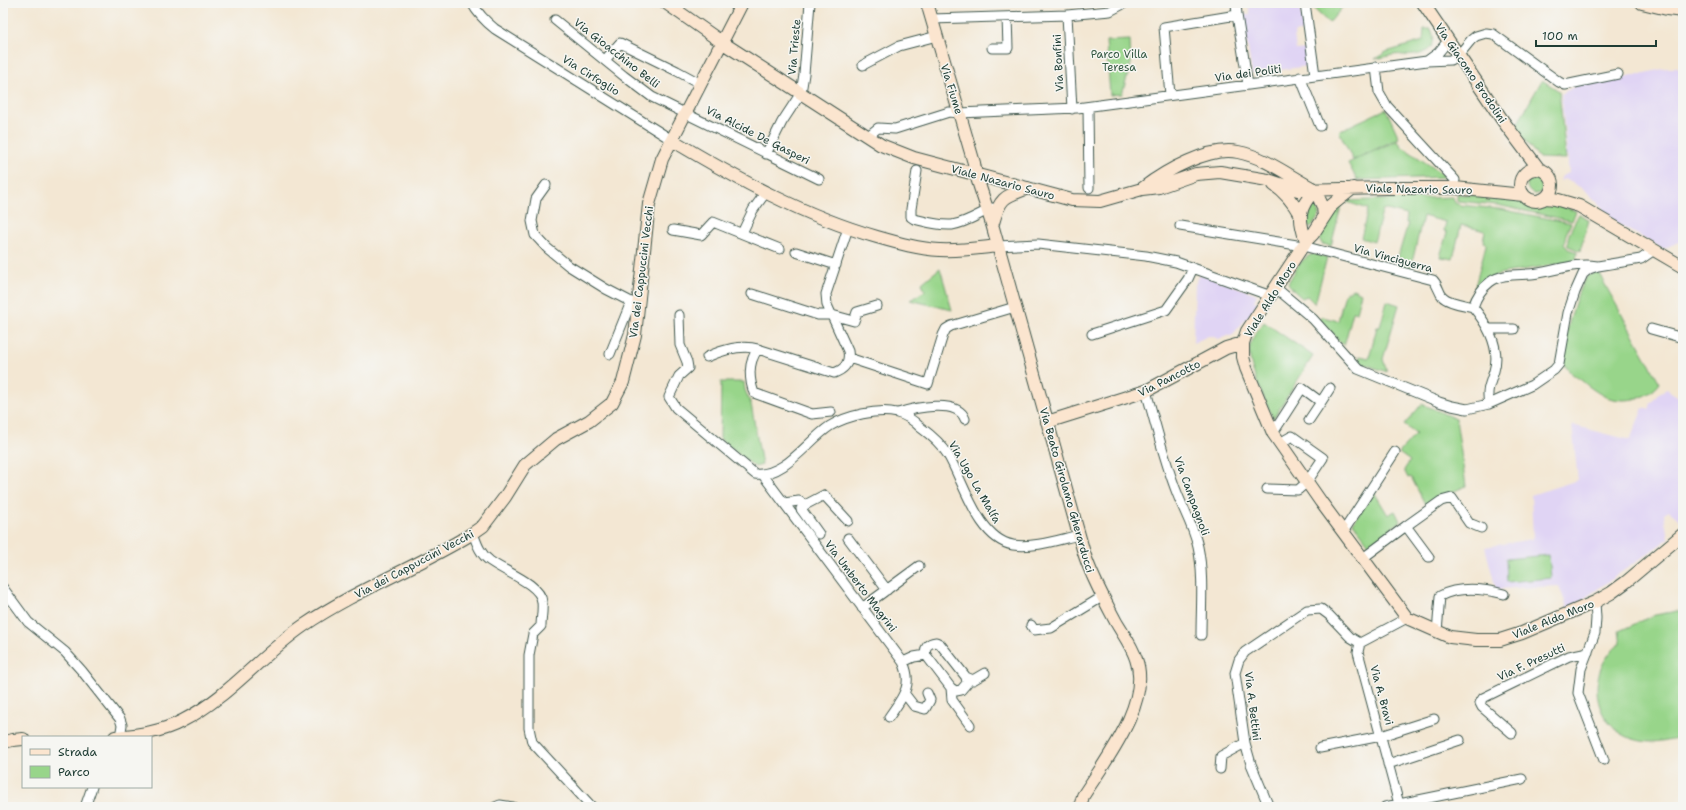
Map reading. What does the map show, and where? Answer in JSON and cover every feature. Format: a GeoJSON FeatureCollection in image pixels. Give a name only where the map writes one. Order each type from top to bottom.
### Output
{"type":"FeatureCollection","features":[{"type":"Feature","properties":{"kind":"street","name":"Via Cirfoglio"},"geometry":{"type":"LineString","coordinates":[[472,3],[483,20],[672,140]]}},
{"type":"Feature","properties":{"kind":"street","name":"Viale Nazario Sauro"},"geometry":{"type":"LineString","coordinates":[[666,3],[723,43],[868,136],[900,153],[997,181],[1072,200],[1100,201],[1142,189],[1159,187],[1196,174],[1220,172],[1268,180],[1298,190],[1352,188],[1455,188],[1488,190],[1523,195],[1529,200],[1536,201],[1546,198],[1555,199],[1579,206],[1683,267]]}},
{"type":"Feature","properties":{"kind":"street","name":"Via dei Cappuccini Vecchi"},"geometry":{"type":"LineString","coordinates":[[125,736],[155,731],[182,722],[208,706],[309,622],[354,595],[473,533],[483,526],[505,497],[525,465],[556,439],[589,420],[612,403],[623,382],[635,335],[635,304],[649,204],[656,176],[662,159],[723,43],[742,3]]}},
{"type":"Feature","properties":{"kind":"street","name":"Via Trieste"},"geometry":{"type":"LineString","coordinates":[[801,93],[810,3]]}},
{"type":"Feature","properties":{"kind":"street","name":"Via Fiume"},"geometry":{"type":"LineString","coordinates":[[927,3],[974,162],[976,175],[984,197],[995,206]]}},
{"type":"Feature","properties":{"kind":"street"},"geometry":{"type":"LineString","coordinates":[[931,18],[1067,15],[1110,11],[1125,3]]}},
{"type":"Feature","properties":{"kind":"street"},"geometry":{"type":"LineString","coordinates":[[1236,3],[1248,85]]}},
{"type":"Feature","properties":{"kind":"street"},"geometry":{"type":"LineString","coordinates":[[1305,3],[1316,75]]}},
{"type":"Feature","properties":{"kind":"street","name":"Via Giacomo Brodolini"},"geometry":{"type":"LineString","coordinates":[[1423,3],[1519,144],[1540,168]]}},
{"type":"Feature","properties":{"kind":"street"},"geometry":{"type":"LineString","coordinates":[[1642,3],[1681,9]]}},
{"type":"Feature","properties":{"kind":"street","name":"Via Bonfini"},"geometry":{"type":"LineString","coordinates":[[1067,15],[1072,109]]}},
{"type":"Feature","properties":{"kind":"street"},"geometry":{"type":"LineString","coordinates":[[1170,95],[1164,27],[1237,15]]}},
{"type":"Feature","properties":{"kind":"street"},"geometry":{"type":"LineString","coordinates":[[992,48],[1008,48],[1007,17]]}},
{"type":"Feature","properties":{"kind":"street","name":"Via Gioacchino Belli"},"geometry":{"type":"LineString","coordinates":[[555,20],[641,90],[664,103],[687,113]]}},
{"type":"Feature","properties":{"kind":"street"},"geometry":{"type":"LineString","coordinates":[[1458,56],[1471,40],[1481,34],[1486,33],[1494,34],[1565,85],[1618,74]]}},
{"type":"Feature","properties":{"kind":"street"},"geometry":{"type":"LineString","coordinates":[[863,65],[899,46],[937,36]]}},
{"type":"Feature","properties":{"kind":"street"},"geometry":{"type":"LineString","coordinates":[[1427,60],[1438,53],[1448,41]]}},
{"type":"Feature","properties":{"kind":"street"},"geometry":{"type":"LineString","coordinates":[[605,60],[620,42],[701,84]]}},
{"type":"Feature","properties":{"kind":"street","name":"Via dei Politi"},"geometry":{"type":"LineString","coordinates":[[959,113],[1072,109],[1427,60],[1450,60],[1458,56]]}},
{"type":"Feature","properties":{"kind":"street"},"geometry":{"type":"LineString","coordinates":[[1376,67],[1379,92],[1387,106],[1455,180]]}},
{"type":"Feature","properties":{"kind":"street"},"geometry":{"type":"LineString","coordinates":[[1300,78],[1320,126]]}},
{"type":"Feature","properties":{"kind":"street"},"geometry":{"type":"LineString","coordinates":[[766,154],[782,122],[801,93]]}},
{"type":"Feature","properties":{"kind":"street"},"geometry":{"type":"LineString","coordinates":[[1088,107],[1089,188]]}},
{"type":"Feature","properties":{"kind":"street"},"geometry":{"type":"LineString","coordinates":[[868,136],[878,128],[895,129],[949,112],[959,113]]}},
{"type":"Feature","properties":{"kind":"street","name":"Via Alcide De Gasperi"},"geometry":{"type":"LineString","coordinates":[[687,113],[766,154],[819,179]]}},
{"type":"Feature","properties":{"kind":"street"},"geometry":{"type":"LineString","coordinates":[[672,140],[726,172],[802,210],[848,228],[904,245],[940,250],[1038,244],[1146,256],[1274,292],[1313,319],[1346,358],[1358,369],[1438,402],[1467,409],[1489,404],[1532,385],[1554,370],[1558,364],[1564,327],[1574,292],[1583,274],[1598,266],[1641,259],[1654,250]]}},
{"type":"Feature","properties":{"kind":"street","name":"Via Giacomo Brodolini"},"geometry":{"type":"LineString","coordinates":[[1519,144],[1522,156],[1521,178]]}},
{"type":"Feature","properties":{"kind":"street","name":"Viale Nazario Sauro"},"geometry":{"type":"LineString","coordinates":[[1142,189],[1154,179],[1176,167],[1202,156],[1223,151],[1238,152],[1261,160],[1315,190]]}},
{"type":"Feature","properties":{"kind":"street"},"geometry":{"type":"LineString","coordinates":[[1488,190],[1502,188],[1521,178],[1528,171],[1540,168],[1548,173],[1552,182],[1558,189],[1579,206]]}},
{"type":"Feature","properties":{"kind":"street"},"geometry":{"type":"LineString","coordinates":[[917,171],[911,217],[914,219],[943,225],[950,225],[972,218],[995,206],[1012,194],[1028,188]]}},
{"type":"Feature","properties":{"kind":"street"},"geometry":{"type":"LineString","coordinates":[[1521,178],[1520,188],[1523,195]]}},
{"type":"Feature","properties":{"kind":"street"},"geometry":{"type":"LineString","coordinates":[[1268,180],[1284,192],[1294,203],[1300,215],[1304,244]]}},
{"type":"Feature","properties":{"kind":"street"},"geometry":{"type":"LineString","coordinates":[[984,197],[991,186],[997,181],[1001,194],[995,206]]}},
{"type":"Feature","properties":{"kind":"street"},"geometry":{"type":"LineString","coordinates":[[1546,198],[1551,193],[1552,182]]}},
{"type":"Feature","properties":{"kind":"street"},"geometry":{"type":"LineString","coordinates":[[546,185],[536,199],[532,221],[536,235],[548,248],[569,266],[606,289],[635,304],[610,354]]}},
{"type":"Feature","properties":{"kind":"street","name":"Viale Aldo Moro"},"geometry":{"type":"LineString","coordinates":[[1352,188],[1332,205],[1313,234],[1304,244],[1248,332],[1243,343],[1243,357],[1246,368],[1273,433],[1343,532],[1407,618],[1450,637],[1476,640],[1500,640],[1552,622],[1595,602],[1626,582],[1683,534]]}},
{"type":"Feature","properties":{"kind":"street"},"geometry":{"type":"LineString","coordinates":[[1300,215],[1305,201],[1315,190],[1323,207],[1324,216]]}},
{"type":"Feature","properties":{"kind":"street"},"geometry":{"type":"LineString","coordinates":[[742,233],[754,210],[766,192]]}},
{"type":"Feature","properties":{"kind":"street","name":"Via Beato Girolamo Gherarducci"},"geometry":{"type":"LineString","coordinates":[[995,206],[992,224],[1079,535],[1092,575],[1102,597],[1136,658],[1139,668],[1140,685],[1137,702],[1126,728],[1081,802]]}},
{"type":"Feature","properties":{"kind":"street"},"geometry":{"type":"LineString","coordinates":[[673,230],[701,235],[713,222],[780,249]]}},
{"type":"Feature","properties":{"kind":"street","name":"Via Vinciguerra"},"geometry":{"type":"LineString","coordinates":[[1180,226],[1304,244],[1433,280],[1440,288],[1443,297],[1447,300],[1474,307]]}},
{"type":"Feature","properties":{"kind":"street"},"geometry":{"type":"LineString","coordinates":[[707,358],[730,349],[744,347],[758,349],[834,373],[842,370],[847,365],[849,358],[848,351],[827,305],[826,294],[848,228]]}},
{"type":"Feature","properties":{"kind":"street"},"geometry":{"type":"LineString","coordinates":[[796,252],[836,265]]}},
{"type":"Feature","properties":{"kind":"street"},"geometry":{"type":"LineString","coordinates":[[1489,404],[1486,394],[1495,369],[1495,350],[1488,329],[1474,307],[1476,299],[1483,289],[1490,282],[1500,277],[1538,273],[1587,264],[1598,266]]}},
{"type":"Feature","properties":{"kind":"street"},"geometry":{"type":"LineString","coordinates":[[1092,334],[1166,310],[1188,279],[1192,268]]}},
{"type":"Feature","properties":{"kind":"street"},"geometry":{"type":"LineString","coordinates":[[752,294],[818,314],[832,315],[854,321],[857,312],[877,306]]}},
{"type":"Feature","properties":{"kind":"street"},"geometry":{"type":"LineString","coordinates":[[849,358],[928,384],[946,329],[951,326],[1015,307]]}},
{"type":"Feature","properties":{"kind":"street","name":"Via Umberto Magrini"},"geometry":{"type":"LineString","coordinates":[[679,315],[680,345],[688,368],[679,376],[669,397],[676,408],[759,474],[784,504],[903,662],[907,672],[908,683],[904,693],[889,717]]}},
{"type":"Feature","properties":{"kind":"street"},"geometry":{"type":"LineString","coordinates":[[1488,329],[1514,329]]}},
{"type":"Feature","properties":{"kind":"street"},"geometry":{"type":"LineString","coordinates":[[1651,329],[1683,338]]}},
{"type":"Feature","properties":{"kind":"street","name":"Via Pancotto"},"geometry":{"type":"LineString","coordinates":[[1047,422],[1146,391],[1226,348],[1243,343]]}},
{"type":"Feature","properties":{"kind":"street"},"geometry":{"type":"LineString","coordinates":[[758,349],[753,356],[750,369],[750,382],[754,393],[812,414],[830,412]]}},
{"type":"Feature","properties":{"kind":"street"},"geometry":{"type":"LineString","coordinates":[[1273,433],[1302,388],[1321,402]]}},
{"type":"Feature","properties":{"kind":"street"},"geometry":{"type":"LineString","coordinates":[[1309,420],[1330,388]]}},
{"type":"Feature","properties":{"kind":"street","name":"Via Campagnoli"},"geometry":{"type":"LineString","coordinates":[[1146,391],[1167,465],[1194,533],[1198,547],[1201,565],[1201,635]]}},
{"type":"Feature","properties":{"kind":"street"},"geometry":{"type":"LineString","coordinates":[[898,413],[928,406],[942,407],[954,409],[964,415],[965,419]]}},
{"type":"Feature","properties":{"kind":"street","name":"Via Ugo La Malfa"},"geometry":{"type":"LineString","coordinates":[[759,474],[776,470],[801,452],[829,427],[843,420],[865,414],[886,411],[898,413],[912,420],[935,438],[948,454],[982,522],[989,532],[1002,541],[1012,545],[1030,546],[1079,535]]}},
{"type":"Feature","properties":{"kind":"street"},"geometry":{"type":"LineString","coordinates":[[1266,489],[1298,490],[1307,482],[1323,458],[1292,436],[1280,443]]}},
{"type":"Feature","properties":{"kind":"street"},"geometry":{"type":"LineString","coordinates":[[1343,532],[1395,452]]}},
{"type":"Feature","properties":{"kind":"street"},"geometry":{"type":"LineString","coordinates":[[819,534],[801,509],[824,494],[848,521]]}},
{"type":"Feature","properties":{"kind":"street"},"geometry":{"type":"LineString","coordinates":[[1362,558],[1441,501],[1452,498],[1469,523],[1481,528]]}},
{"type":"Feature","properties":{"kind":"street"},"geometry":{"type":"LineString","coordinates":[[784,504],[799,501],[805,505]]}},
{"type":"Feature","properties":{"kind":"street"},"geometry":{"type":"LineString","coordinates":[[1406,526],[1429,557]]}},
{"type":"Feature","properties":{"kind":"street"},"geometry":{"type":"LineString","coordinates":[[473,533],[478,549],[490,561],[527,583],[538,592],[542,601],[541,626],[533,634],[529,655],[528,728],[532,742],[592,807]]}},
{"type":"Feature","properties":{"kind":"street"},"geometry":{"type":"LineString","coordinates":[[848,538],[887,590]]}},
{"type":"Feature","properties":{"kind":"street"},"geometry":{"type":"LineString","coordinates":[[862,608],[919,566]]}},
{"type":"Feature","properties":{"kind":"street"},"geometry":{"type":"LineString","coordinates":[[3,588],[28,622],[65,652],[82,670],[120,719],[122,725],[119,736]]}},
{"type":"Feature","properties":{"kind":"street"},"geometry":{"type":"LineString","coordinates":[[1437,632],[1440,596],[1449,591],[1470,590],[1504,594]]}},
{"type":"Feature","properties":{"kind":"street"},"geometry":{"type":"LineString","coordinates":[[1032,625],[1034,630],[1051,628],[1102,597]]}},
{"type":"Feature","properties":{"kind":"street"},"geometry":{"type":"LineString","coordinates":[[1595,602],[1595,633],[1581,669],[1578,693],[1604,760]]}},
{"type":"Feature","properties":{"kind":"street","name":"Via A. Bettini"},"geometry":{"type":"LineString","coordinates":[[1269,807],[1251,764],[1245,742],[1235,673],[1239,660],[1246,652],[1307,610],[1320,609],[1329,615],[1350,637],[1360,643]]}},
{"type":"Feature","properties":{"kind":"street"},"geometry":{"type":"LineString","coordinates":[[1360,643],[1407,618]]}},
{"type":"Feature","properties":{"kind":"street"},"geometry":{"type":"LineString","coordinates":[[966,677],[967,683],[960,690],[956,691],[951,688],[926,655],[925,650],[927,646],[936,642],[940,644],[966,677],[973,680],[985,673]]}},
{"type":"Feature","properties":{"kind":"street","name":"Via A. Bravi"},"geometry":{"type":"LineString","coordinates":[[1360,643],[1358,652],[1399,804]]}},
{"type":"Feature","properties":{"kind":"street","name":"Via F. Presutti"},"geometry":{"type":"LineString","coordinates":[[1512,733],[1492,714],[1482,707],[1480,703],[1483,698],[1569,656],[1588,652]]}},
{"type":"Feature","properties":{"kind":"street"},"geometry":{"type":"LineString","coordinates":[[903,662],[914,657],[926,655]]}},
{"type":"Feature","properties":{"kind":"street"},"geometry":{"type":"LineString","coordinates":[[951,688],[952,700],[970,725]]}},
{"type":"Feature","properties":{"kind":"street"},"geometry":{"type":"LineString","coordinates":[[904,693],[914,706],[925,709],[930,700],[926,693]]}},
{"type":"Feature","properties":{"kind":"street"},"geometry":{"type":"LineString","coordinates":[[1320,748],[1381,736],[1434,719]]}},
{"type":"Feature","properties":{"kind":"street"},"geometry":{"type":"LineString","coordinates":[[3,742],[22,739]]}},
{"type":"Feature","properties":{"kind":"street"},"geometry":{"type":"LineString","coordinates":[[1388,764],[1460,740]]}},
{"type":"Feature","properties":{"kind":"street"},"geometry":{"type":"LineString","coordinates":[[1220,769],[1221,756],[1245,742]]}},
{"type":"Feature","properties":{"kind":"street"},"geometry":{"type":"LineString","coordinates":[[1386,807],[1522,779]]}},
{"type":"Feature","properties":{"kind":"street"},"geometry":{"type":"LineString","coordinates":[[85,807],[92,788]]}},
{"type":"Feature","properties":{"kind":"street"},"geometry":{"type":"LineString","coordinates":[[495,807],[500,805],[513,807]]}},
{"type":"Feature","properties":{"kind":"shaded area"},"geometry":{"type":"Polygon","coordinates":[[[1248,3],[1299,3],[1304,31],[1294,33],[1296,50],[1306,49],[1308,66],[1252,74],[1243,15],[1250,14],[1248,3]]]}},
{"type":"Feature","properties":{"kind":"shaded area"},"geometry":{"type":"Polygon","coordinates":[[[1667,68],[1677,68],[1683,72],[1683,240],[1663,249],[1599,213],[1603,208],[1585,190],[1565,179],[1560,181],[1562,176],[1569,173],[1561,94],[1579,84],[1620,79],[1667,68]]]}},
{"type":"Feature","properties":{"kind":"shaded area"},"geometry":{"type":"Polygon","coordinates":[[[1199,274],[1257,294],[1254,301],[1258,302],[1254,310],[1233,334],[1218,339],[1208,336],[1193,343],[1195,285],[1199,274]]]}},
{"type":"Feature","properties":{"kind":"shaded area"},"geometry":{"type":"Polygon","coordinates":[[[1667,389],[1683,401],[1683,520],[1681,521],[1669,511],[1664,514],[1668,539],[1568,610],[1559,586],[1496,589],[1485,547],[1533,539],[1531,495],[1578,480],[1572,425],[1630,440],[1643,408],[1649,410],[1651,403],[1659,393],[1667,389]]]}},
{"type":"Feature","properties":{"kind":"green space"},"geometry":{"type":"Polygon","coordinates":[[[1314,3],[1346,3],[1329,23],[1315,10],[1314,3]]]}},
{"type":"Feature","properties":{"kind":"green space"},"geometry":{"type":"Polygon","coordinates":[[[1424,29],[1431,29],[1433,37],[1433,43],[1427,51],[1416,55],[1396,55],[1375,59],[1386,52],[1423,41],[1424,29]]]}},
{"type":"Feature","properties":{"kind":"green space","name":"Parco Villa Teresa"},"geometry":{"type":"Polygon","coordinates":[[[1130,40],[1131,64],[1122,94],[1110,95],[1106,41],[1130,40]]]}},
{"type":"Feature","properties":{"kind":"green space"},"geometry":{"type":"Polygon","coordinates":[[[1542,80],[1559,91],[1566,159],[1539,158],[1515,128],[1542,80]]]}},
{"type":"Feature","properties":{"kind":"green space"},"geometry":{"type":"Polygon","coordinates":[[[1386,109],[1399,138],[1353,160],[1339,131],[1386,109]]]}},
{"type":"Feature","properties":{"kind":"green space"},"geometry":{"type":"Polygon","coordinates":[[[1398,140],[1401,146],[1447,177],[1357,180],[1348,163],[1398,140]]]}},
{"type":"Feature","properties":{"kind":"green space"},"geometry":{"type":"Polygon","coordinates":[[[1536,176],[1542,179],[1545,185],[1542,191],[1536,194],[1530,191],[1527,185],[1530,179],[1536,176]]]}},
{"type":"Feature","properties":{"kind":"green space"},"geometry":{"type":"Polygon","coordinates":[[[1457,194],[1520,199],[1527,205],[1533,206],[1550,203],[1576,211],[1572,221],[1497,205],[1457,201],[1457,194]]]}},
{"type":"Feature","properties":{"kind":"green space"},"geometry":{"type":"Polygon","coordinates":[[[1453,197],[1455,203],[1460,205],[1499,209],[1571,223],[1566,234],[1564,244],[1568,249],[1577,252],[1576,261],[1498,274],[1486,281],[1473,294],[1486,245],[1486,243],[1483,242],[1485,231],[1461,225],[1453,259],[1440,257],[1447,232],[1444,231],[1446,222],[1423,216],[1411,267],[1396,264],[1408,223],[1406,223],[1407,215],[1383,209],[1374,242],[1361,238],[1368,209],[1344,201],[1453,197]]]}},
{"type":"Feature","properties":{"kind":"green space"},"geometry":{"type":"Polygon","coordinates":[[[1314,199],[1320,215],[1312,226],[1309,227],[1304,217],[1314,199]]]}},
{"type":"Feature","properties":{"kind":"green space"},"geometry":{"type":"Polygon","coordinates":[[[1342,203],[1331,246],[1322,244],[1318,236],[1333,212],[1342,203]]]}},
{"type":"Feature","properties":{"kind":"green space"},"geometry":{"type":"Polygon","coordinates":[[[1579,214],[1589,220],[1580,251],[1568,246],[1568,238],[1579,214]]]}},
{"type":"Feature","properties":{"kind":"green space"},"geometry":{"type":"Polygon","coordinates":[[[1313,254],[1327,257],[1315,304],[1307,296],[1302,298],[1288,283],[1301,262],[1313,254]]]}},
{"type":"Feature","properties":{"kind":"green space"},"geometry":{"type":"Polygon","coordinates":[[[940,268],[952,310],[910,300],[925,291],[922,283],[940,268]]]}},
{"type":"Feature","properties":{"kind":"green space"},"geometry":{"type":"Polygon","coordinates":[[[1598,272],[1660,383],[1655,389],[1642,397],[1619,400],[1604,396],[1571,373],[1564,363],[1563,357],[1566,338],[1579,291],[1588,275],[1598,272]]]}},
{"type":"Feature","properties":{"kind":"green space"},"geometry":{"type":"Polygon","coordinates":[[[1353,289],[1361,293],[1356,312],[1353,312],[1344,346],[1319,319],[1323,317],[1338,321],[1345,293],[1353,289]]]}},
{"type":"Feature","properties":{"kind":"green space"},"geometry":{"type":"Polygon","coordinates":[[[1387,301],[1399,305],[1383,359],[1387,372],[1358,362],[1360,356],[1369,358],[1377,327],[1380,327],[1387,301]]]}},
{"type":"Feature","properties":{"kind":"green space"},"geometry":{"type":"Polygon","coordinates":[[[1264,322],[1313,356],[1273,419],[1254,373],[1250,354],[1252,340],[1264,322]]]}},
{"type":"Feature","properties":{"kind":"green space"},"geometry":{"type":"Polygon","coordinates":[[[721,382],[744,382],[745,390],[751,404],[762,465],[755,467],[720,439],[721,382]]]}},
{"type":"Feature","properties":{"kind":"green space"},"geometry":{"type":"Polygon","coordinates":[[[1422,404],[1456,419],[1466,486],[1425,504],[1411,477],[1408,478],[1404,470],[1410,461],[1399,453],[1416,434],[1404,425],[1422,404]]]}},
{"type":"Feature","properties":{"kind":"green space"},"geometry":{"type":"Polygon","coordinates":[[[1374,492],[1388,515],[1395,511],[1400,521],[1370,546],[1353,523],[1374,492]]]}},
{"type":"Feature","properties":{"kind":"green space"},"geometry":{"type":"Polygon","coordinates":[[[1549,555],[1551,578],[1507,582],[1506,559],[1549,555]]]}},
{"type":"Feature","properties":{"kind":"green space"},"geometry":{"type":"Polygon","coordinates":[[[1683,610],[1683,737],[1646,742],[1624,735],[1612,726],[1603,713],[1598,699],[1597,684],[1601,669],[1609,655],[1621,643],[1619,631],[1655,615],[1683,610]]]}}]}
